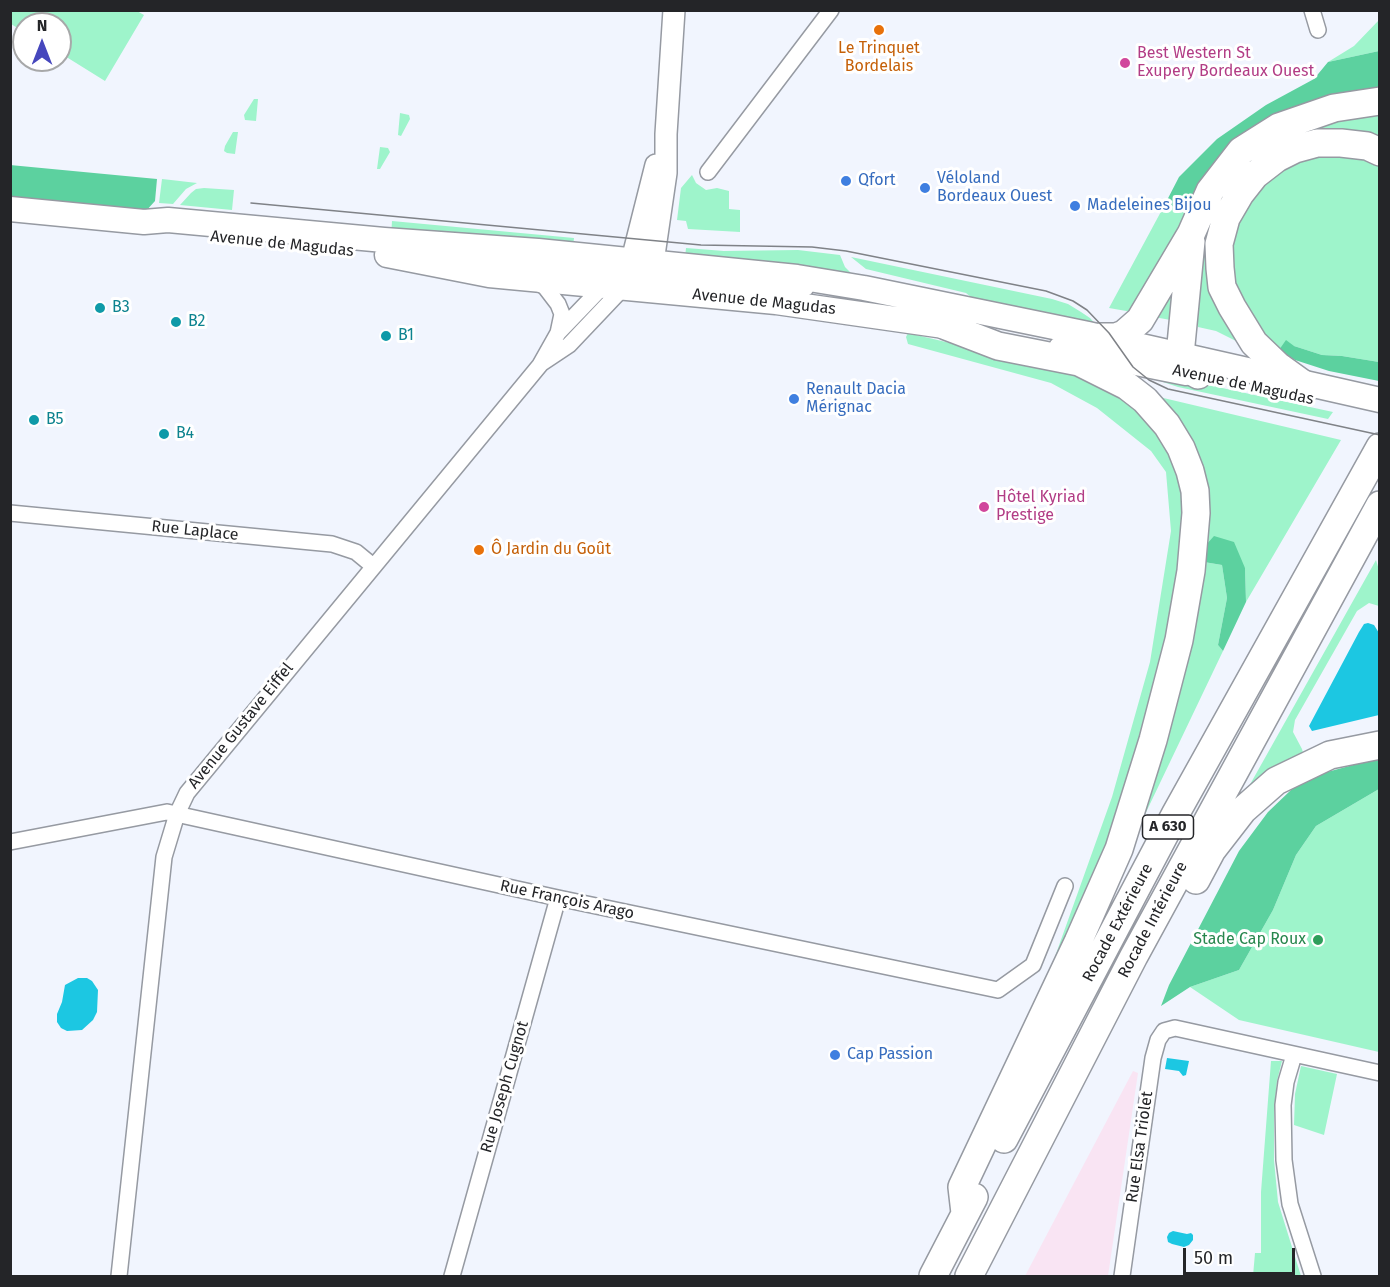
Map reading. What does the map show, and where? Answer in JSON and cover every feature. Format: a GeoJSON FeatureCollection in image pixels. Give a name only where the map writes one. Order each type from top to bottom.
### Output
{"type":"FeatureCollection","features":[{"type":"Feature","properties":{"kind":"highway"},"geometry":{"type":"LineString","coordinates":[[1101,337],[1116,338],[1140,320],[1191,234],[1210,190],[1241,151],[1279,127],[1334,108],[1380,101]]}},
{"type":"Feature","properties":{"kind":"highway"},"geometry":{"type":"LineString","coordinates":[[1303,384],[1278,366],[1254,343],[1222,287],[1219,244],[1227,219],[1240,194],[1255,175],[1277,158],[1295,149],[1317,142],[1341,142],[1366,146],[1380,152]]}},
{"type":"Feature","properties":{"kind":"highway"},"geometry":{"type":"LineString","coordinates":[[1191,234],[1180,355],[1183,366],[1198,375]]}},
{"type":"Feature","properties":{"kind":"highway"},"geometry":{"type":"LineString","coordinates":[[946,326],[998,346],[1079,362],[1127,386],[1144,400],[1167,425],[1181,448],[1195,491],[1196,513],[1191,571],[1179,640],[1153,740],[1119,849],[1031,1043],[962,1187],[965,1213]]}},
{"type":"Feature","properties":{"kind":"highway"},"geometry":{"type":"LineString","coordinates":[[1362,475],[1380,437]]}},
{"type":"Feature","properties":{"kind":"highway","name":"Rocade Extérieure"},"geometry":{"type":"LineString","coordinates":[[933,1276],[1181,803],[1362,475],[1380,447]]}},
{"type":"Feature","properties":{"kind":"highway","name":"Rocade Intérieure"},"geometry":{"type":"LineString","coordinates":[[969,1276],[1134,956],[1380,505]]}},
{"type":"Feature","properties":{"kind":"highway"},"geometry":{"type":"LineString","coordinates":[[1134,956],[1161,945],[1212,850],[1243,810],[1276,781],[1330,754],[1380,746]]}},
{"type":"Feature","properties":{"kind":"main road"},"geometry":{"type":"LineString","coordinates":[[446,266],[488,260],[629,274],[653,172],[666,134],[674,10]]}},
{"type":"Feature","properties":{"kind":"main road","name":"Avenue de Magudas"},"geometry":{"type":"LineString","coordinates":[[10,209],[144,222],[168,220],[384,240],[629,274],[796,305],[946,326],[1198,375],[1341,399],[1380,400]]}},
{"type":"Feature","properties":{"kind":"main road","name":"Avenue de Magudas"},"geometry":{"type":"LineString","coordinates":[[144,222],[167,231],[383,254],[489,275],[530,279],[629,274],[797,277],[1101,337],[1180,355],[1303,384],[1380,414]]}},
{"type":"Feature","properties":{"kind":"street"},"geometry":{"type":"LineString","coordinates":[[708,172],[831,10]]}},
{"type":"Feature","properties":{"kind":"street"},"geometry":{"type":"LineString","coordinates":[[1312,10],[1318,30]]}},
{"type":"Feature","properties":{"kind":"street","name":"Avenue Gustave Eiffel"},"geometry":{"type":"LineString","coordinates":[[558,333],[629,274]]}},
{"type":"Feature","properties":{"kind":"street","name":"Avenue Gustave Eiffel"},"geometry":{"type":"LineString","coordinates":[[540,365],[569,345],[629,274]]}},
{"type":"Feature","properties":{"kind":"street","name":"Avenue Gustave Eiffel"},"geometry":{"type":"LineString","coordinates":[[119,1276],[164,857],[177,814],[198,777],[540,365],[558,333],[562,314],[558,304],[544,287],[530,279]]}},
{"type":"Feature","properties":{"kind":"street","name":"Rue Laplace"},"geometry":{"type":"LineString","coordinates":[[10,513],[333,544],[356,552],[373,566]]}},
{"type":"Feature","properties":{"kind":"street","name":"Rue François Arago"},"geometry":{"type":"LineString","coordinates":[[10,842],[156,814],[177,814],[558,898],[998,990],[1034,965],[1065,886]]}},
{"type":"Feature","properties":{"kind":"street","name":"Rue Joseph Cugnot"},"geometry":{"type":"LineString","coordinates":[[452,1276],[558,898]]}},
{"type":"Feature","properties":{"kind":"street","name":"Rue Elsa Triolet"},"geometry":{"type":"LineString","coordinates":[[1122,1276],[1153,1058],[1158,1040],[1164,1031],[1175,1028],[1294,1055]]}},
{"type":"Feature","properties":{"kind":"street"},"geometry":{"type":"LineString","coordinates":[[1313,1276],[1290,1204],[1284,1160],[1283,1105],[1286,1082],[1294,1055],[1380,1073]]}},
{"type":"Feature","properties":{"kind":"shaded area"},"geometry":{"type":"Polygon","coordinates":[[[1133,1071],[1138,1073],[1108,1276],[1025,1276],[1133,1071]]]}},
{"type":"Feature","properties":{"kind":"green space"},"geometry":{"type":"Polygon","coordinates":[[[11,11],[137,11],[144,15],[105,81],[72,60],[72,12],[12,12],[12,25],[11,11]]]}},
{"type":"Feature","properties":{"kind":"green space"},"geometry":{"type":"Polygon","coordinates":[[[1379,20],[1379,51],[1328,62],[1354,46],[1379,20]]]}},
{"type":"Feature","properties":{"kind":"green space"},"geometry":{"type":"Polygon","coordinates":[[[1379,51],[1379,87],[1307,103],[1196,195],[1180,206],[1164,206],[1179,177],[1217,139],[1266,105],[1314,79],[1328,62],[1379,51]]]}},
{"type":"Feature","properties":{"kind":"green space"},"geometry":{"type":"Polygon","coordinates":[[[254,99],[258,99],[256,121],[245,120],[244,115],[254,99]]]}},
{"type":"Feature","properties":{"kind":"green space"},"geometry":{"type":"Polygon","coordinates":[[[1379,109],[1379,141],[1291,144],[1214,233],[1254,350],[1216,331],[1198,327],[1198,279],[1203,240],[1216,200],[1240,167],[1286,135],[1379,109]]]}},
{"type":"Feature","properties":{"kind":"green space"},"geometry":{"type":"Polygon","coordinates":[[[400,113],[409,115],[410,119],[401,136],[398,135],[400,113]]]}},
{"type":"Feature","properties":{"kind":"green space"},"geometry":{"type":"Polygon","coordinates":[[[233,132],[238,132],[235,154],[224,151],[233,132]]]}},
{"type":"Feature","properties":{"kind":"green space"},"geometry":{"type":"Polygon","coordinates":[[[380,147],[388,148],[390,152],[380,169],[377,169],[380,147]]]}},
{"type":"Feature","properties":{"kind":"green space"},"geometry":{"type":"Polygon","coordinates":[[[1344,154],[1379,165],[1379,362],[1322,355],[1294,346],[1279,350],[1264,337],[1235,286],[1229,259],[1235,223],[1251,196],[1275,172],[1305,157],[1344,154]]]}},
{"type":"Feature","properties":{"kind":"green space"},"geometry":{"type":"Polygon","coordinates":[[[10,165],[157,179],[155,201],[145,212],[11,198],[10,165]]]}},
{"type":"Feature","properties":{"kind":"green space"},"geometry":{"type":"Polygon","coordinates":[[[692,175],[696,183],[706,190],[717,188],[729,191],[729,209],[740,210],[740,232],[688,229],[686,221],[677,220],[681,188],[692,175]]]}},
{"type":"Feature","properties":{"kind":"green space"},"geometry":{"type":"Polygon","coordinates":[[[162,179],[197,183],[186,189],[173,204],[159,203],[162,179]]]}},
{"type":"Feature","properties":{"kind":"green space"},"geometry":{"type":"Polygon","coordinates":[[[196,189],[234,190],[232,210],[180,205],[196,189]]]}},
{"type":"Feature","properties":{"kind":"green space"},"geometry":{"type":"Polygon","coordinates":[[[1196,195],[1132,312],[1109,308],[1164,206],[1180,205],[1196,195]]]}},
{"type":"Feature","properties":{"kind":"green space"},"geometry":{"type":"Polygon","coordinates":[[[392,221],[574,238],[573,247],[391,237],[392,221]]]}},
{"type":"Feature","properties":{"kind":"green space"},"geometry":{"type":"Polygon","coordinates":[[[686,248],[724,251],[798,250],[840,255],[845,267],[851,273],[863,277],[685,258],[686,248]]]}},
{"type":"Feature","properties":{"kind":"green space"},"geometry":{"type":"Polygon","coordinates":[[[851,257],[1052,299],[1068,304],[1081,312],[1099,328],[976,301],[966,293],[866,269],[851,257]]]}},
{"type":"Feature","properties":{"kind":"green space"},"geometry":{"type":"Polygon","coordinates":[[[1183,265],[1176,321],[1154,317],[1183,265]]]}},
{"type":"Feature","properties":{"kind":"green space"},"geometry":{"type":"Polygon","coordinates":[[[908,333],[1089,376],[1119,394],[1149,420],[1174,453],[1183,486],[1186,529],[1162,669],[1104,863],[1052,965],[1112,797],[1150,662],[1171,531],[1166,472],[1151,451],[1097,408],[1051,383],[908,344],[906,337],[908,333]]]}},
{"type":"Feature","properties":{"kind":"green space"},"geometry":{"type":"Polygon","coordinates":[[[1286,340],[1294,346],[1322,355],[1379,362],[1379,381],[1329,371],[1295,360],[1279,350],[1286,340]]]}},
{"type":"Feature","properties":{"kind":"green space"},"geometry":{"type":"Polygon","coordinates":[[[1153,373],[1333,412],[1328,419],[1178,387],[1160,381],[1153,373]]]}},
{"type":"Feature","properties":{"kind":"green space"},"geometry":{"type":"Polygon","coordinates":[[[1155,396],[1341,440],[1246,602],[1245,568],[1206,545],[1155,396]]]}},
{"type":"Feature","properties":{"kind":"green space"},"geometry":{"type":"Polygon","coordinates":[[[1214,536],[1234,542],[1245,568],[1246,602],[1223,651],[1218,645],[1227,598],[1222,565],[1204,562],[1206,545],[1214,536]]]}},
{"type":"Feature","properties":{"kind":"green space"},"geometry":{"type":"Polygon","coordinates":[[[1376,560],[1379,570],[1379,606],[1369,603],[1357,611],[1295,720],[1293,732],[1304,757],[1243,797],[1376,560]]]}},
{"type":"Feature","properties":{"kind":"green space"},"geometry":{"type":"Polygon","coordinates":[[[1204,562],[1222,565],[1227,598],[1218,645],[1223,651],[1128,850],[1204,562]]]}},
{"type":"Feature","properties":{"kind":"green space"},"geometry":{"type":"Polygon","coordinates":[[[1379,758],[1379,789],[1316,826],[1296,855],[1273,910],[1239,970],[1190,987],[1161,1006],[1169,985],[1239,851],[1268,812],[1291,790],[1316,775],[1379,758]]]}},
{"type":"Feature","properties":{"kind":"green space","name":"Stade Cap Roux"},"geometry":{"type":"Polygon","coordinates":[[[1379,789],[1379,1052],[1239,1020],[1190,987],[1239,970],[1273,910],[1296,855],[1316,826],[1379,789]]]}},
{"type":"Feature","properties":{"kind":"green space"},"geometry":{"type":"Polygon","coordinates":[[[1271,1061],[1282,1061],[1274,1111],[1274,1160],[1278,1202],[1301,1276],[1253,1276],[1255,1253],[1261,1253],[1261,1192],[1271,1061]]]}},
{"type":"Feature","properties":{"kind":"green space"},"geometry":{"type":"Polygon","coordinates":[[[1301,1066],[1337,1074],[1324,1135],[1294,1125],[1295,1094],[1301,1066]]]}},
{"type":"Feature","properties":{"kind":"water"},"geometry":{"type":"Polygon","coordinates":[[[1364,624],[1374,625],[1379,633],[1379,715],[1312,731],[1309,726],[1359,632],[1364,624]]]}},
{"type":"Feature","properties":{"kind":"water"},"geometry":{"type":"Polygon","coordinates":[[[78,978],[87,978],[92,981],[98,990],[97,1012],[93,1020],[82,1030],[67,1031],[57,1022],[57,1014],[65,985],[78,978]]]}},
{"type":"Feature","properties":{"kind":"water"},"geometry":{"type":"Polygon","coordinates":[[[1167,1058],[1189,1061],[1186,1075],[1183,1076],[1179,1071],[1165,1069],[1167,1058]]]}},
{"type":"Feature","properties":{"kind":"water"},"geometry":{"type":"Polygon","coordinates":[[[1173,1231],[1191,1233],[1193,1240],[1184,1247],[1172,1244],[1168,1242],[1167,1237],[1173,1231]]]}},
{"type":"Feature","properties":{"kind":"tram line"},"geometry":{"type":"LineString","coordinates":[[251,203],[701,245],[812,247],[846,251],[1046,291],[1073,301],[1087,310],[1109,333],[1133,367],[1149,380],[1168,389],[1380,435]]}},
{"type":"Feature","properties":{"kind":"place","name":"Le Trinquet Bordelais"},"geometry":{"type":"Point","coordinates":[879,30]}},
{"type":"Feature","properties":{"kind":"place","name":"Best Western St Exupery Bordeaux Ouest"},"geometry":{"type":"Point","coordinates":[1125,63]}},
{"type":"Feature","properties":{"kind":"place","name":"Qfort"},"geometry":{"type":"Point","coordinates":[846,181]}},
{"type":"Feature","properties":{"kind":"place","name":"Véloland Bordeaux Ouest"},"geometry":{"type":"Point","coordinates":[925,188]}},
{"type":"Feature","properties":{"kind":"place","name":"Madeleines Bijou"},"geometry":{"type":"Point","coordinates":[1075,206]}},
{"type":"Feature","properties":{"kind":"place","name":"B3"},"geometry":{"type":"Point","coordinates":[100,308]}},
{"type":"Feature","properties":{"kind":"place","name":"B2"},"geometry":{"type":"Point","coordinates":[176,322]}},
{"type":"Feature","properties":{"kind":"place","name":"B1"},"geometry":{"type":"Point","coordinates":[386,336]}},
{"type":"Feature","properties":{"kind":"place","name":"Renault Dacia Mérignac"},"geometry":{"type":"Point","coordinates":[794,399]}},
{"type":"Feature","properties":{"kind":"place","name":"B5"},"geometry":{"type":"Point","coordinates":[34,420]}},
{"type":"Feature","properties":{"kind":"place","name":"B4"},"geometry":{"type":"Point","coordinates":[164,434]}},
{"type":"Feature","properties":{"kind":"place","name":"Hôtel Kyriad Prestige"},"geometry":{"type":"Point","coordinates":[984,507]}},
{"type":"Feature","properties":{"kind":"place","name":"Ô Jardin du Goût"},"geometry":{"type":"Point","coordinates":[479,550]}},
{"type":"Feature","properties":{"kind":"place","name":"Stade Cap Roux"},"geometry":{"type":"Point","coordinates":[1318,940]}},
{"type":"Feature","properties":{"kind":"place","name":"Cap Passion"},"geometry":{"type":"Point","coordinates":[835,1055]}}]}
